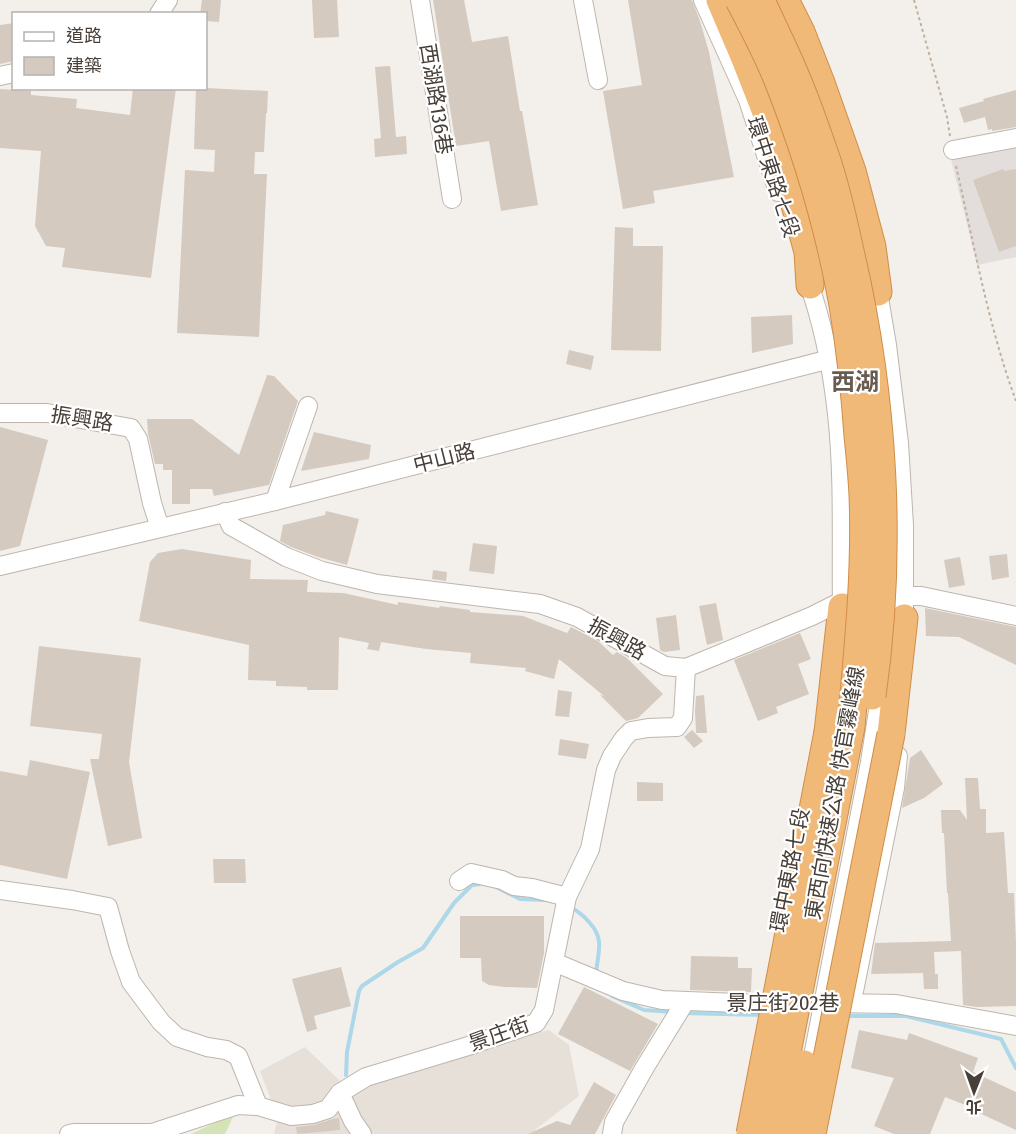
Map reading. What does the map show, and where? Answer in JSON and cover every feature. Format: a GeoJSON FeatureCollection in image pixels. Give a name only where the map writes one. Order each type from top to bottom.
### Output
{"type":"FeatureCollection","features":[{"type":"Feature","properties":{"kind":"highway"},"geometry":{"type":"LineString","coordinates":[[720,0],[778,143],[808,252],[810,285]]}},
{"type":"Feature","properties":{"kind":"highway","name":"東西向快速公路 快官霧峰線"},"geometry":{"type":"LineString","coordinates":[[739,0],[776,76],[810,172],[828,239],[843,305],[853,375],[863,495],[863,572],[850,726],[771,1134]]}},
{"type":"Feature","properties":{"kind":"highway","name":"東西向快速公路 快官霧峰線"},"geometry":{"type":"LineString","coordinates":[[760,0],[794,71],[818,135],[846,233],[869,346],[878,425],[883,500],[884,572],[876,668],[862,761],[790,1134]]}},
{"type":"Feature","properties":{"kind":"highway"},"geometry":{"type":"LineString","coordinates":[[785,0],[805,42],[852,171],[872,247],[878,292]]}},
{"type":"Feature","properties":{"kind":"highway"},"geometry":{"type":"LineString","coordinates":[[750,1134],[826,747],[842,604]]}},
{"type":"Feature","properties":{"kind":"highway"},"geometry":{"type":"LineString","coordinates":[[812,1134],[891,734],[904,607]]}},
{"type":"Feature","properties":{"kind":"street","name":"西湖路136巷"},"geometry":{"type":"LineString","coordinates":[[420,0],[452,199]]}},
{"type":"Feature","properties":{"kind":"street"},"geometry":{"type":"LineString","coordinates":[[583,0],[598,80]]}},
{"type":"Feature","properties":{"kind":"street","name":"環中東路七段"},"geometry":{"type":"LineString","coordinates":[[703,0],[748,100],[816,303],[829,359],[837,414],[841,472],[842,604],[827,638],[814,745],[738,1134]]}},
{"type":"Feature","properties":{"kind":"street","name":"環中東路七段"},"geometry":{"type":"LineString","coordinates":[[734,0],[772,78],[815,210],[838,313],[829,359]]}},
{"type":"Feature","properties":{"kind":"street"},"geometry":{"type":"LineString","coordinates":[[767,0],[814,104],[841,179],[857,248],[878,292]]}},
{"type":"Feature","properties":{"kind":"street"},"geometry":{"type":"LineString","coordinates":[[799,0],[826,64],[868,184],[880,238],[878,292],[899,443],[904,607],[910,655],[895,788],[823,1134]]}},
{"type":"Feature","properties":{"kind":"street"},"geometry":{"type":"LineString","coordinates":[[953,150],[1016,138]]}},
{"type":"Feature","properties":{"kind":"street","name":"中山路"},"geometry":{"type":"LineString","coordinates":[[0,566],[275,501],[887,345]]}},
{"type":"Feature","properties":{"kind":"street"},"geometry":{"type":"LineString","coordinates":[[275,501],[308,406]]}},
{"type":"Feature","properties":{"kind":"street","name":"振興路"},"geometry":{"type":"LineString","coordinates":[[0,413],[47,413],[131,428],[138,440],[160,528]]}},
{"type":"Feature","properties":{"kind":"street","name":"振興路"},"geometry":{"type":"LineString","coordinates":[[225,512],[231,526],[286,557],[322,571],[377,584],[540,604],[577,617],[665,666],[686,668]]}},
{"type":"Feature","properties":{"kind":"street"},"geometry":{"type":"LineString","coordinates":[[686,668],[842,604],[904,607],[921,596],[1016,616]]}},
{"type":"Feature","properties":{"kind":"street","name":"環中東路七段"},"geometry":{"type":"LineString","coordinates":[[766,1134],[845,724],[851,663],[852,622],[842,604]]}},
{"type":"Feature","properties":{"kind":"street"},"geometry":{"type":"LineString","coordinates":[[798,1134],[870,762],[884,670],[904,607]]}},
{"type":"Feature","properties":{"kind":"street","name":"景庄街"},"geometry":{"type":"LineString","coordinates":[[69,1134],[152,1133],[238,1105],[258,1106],[291,1116],[313,1114],[328,1109],[340,1093],[366,1077],[536,1023],[544,1010],[567,897],[590,849],[606,770],[612,756],[631,731],[677,727],[683,718],[686,668]]}},
{"type":"Feature","properties":{"kind":"street"},"geometry":{"type":"LineString","coordinates":[[459,881],[471,873],[502,880],[514,886],[567,897]]}},
{"type":"Feature","properties":{"kind":"street"},"geometry":{"type":"LineString","coordinates":[[0,890],[108,907],[120,951],[132,982],[161,1022],[177,1037],[207,1047],[226,1050],[238,1056],[258,1106]]}},
{"type":"Feature","properties":{"kind":"street","name":"景庄街202巷"},"geometry":{"type":"LineString","coordinates":[[554,962],[623,991],[663,1000],[764,1004],[790,1012],[821,1012],[851,1003],[896,1004],[1016,1026]]}},
{"type":"Feature","properties":{"kind":"street"},"geometry":{"type":"LineString","coordinates":[[612,1134],[614,1122],[685,1002]]}},
{"type":"Feature","properties":{"kind":"street"},"geometry":{"type":"LineString","coordinates":[[340,1093],[352,1130]]}},
{"type":"Feature","properties":{"kind":"path"},"geometry":{"type":"LineString","coordinates":[[914,0],[947,117],[1003,366],[1016,401]]}},
{"type":"Feature","properties":{"kind":"shaded area"},"geometry":{"type":"Polygon","coordinates":[[[1016,143],[1016,257],[977,265],[950,155],[1016,143]]]}},
{"type":"Feature","properties":{"kind":"shaded area"},"geometry":{"type":"Polygon","coordinates":[[[549,1030],[569,1045],[579,1096],[536,1129],[533,1134],[274,1134],[278,1118],[260,1071],[305,1047],[341,1082],[549,1030]]]}},
{"type":"Feature","properties":{"kind":"green space"},"geometry":{"type":"Polygon","coordinates":[[[233,1117],[225,1134],[191,1134],[221,1120],[233,1117]]]}},
{"type":"Feature","properties":{"kind":"building"},"geometry":{"type":"Polygon","coordinates":[[[202,0],[221,0],[219,22],[207,21],[207,12],[200,12],[202,0]]]}},
{"type":"Feature","properties":{"kind":"building"},"geometry":{"type":"Polygon","coordinates":[[[312,0],[337,0],[339,37],[314,38],[312,0]]]}},
{"type":"Feature","properties":{"kind":"building"},"geometry":{"type":"Polygon","coordinates":[[[433,0],[464,0],[472,42],[508,36],[538,205],[501,211],[489,141],[456,146],[433,0]]]}},
{"type":"Feature","properties":{"kind":"building"},"geometry":{"type":"Polygon","coordinates":[[[628,0],[692,0],[709,52],[734,177],[653,191],[655,203],[623,209],[603,91],[642,85],[628,0]]]}},
{"type":"Feature","properties":{"kind":"building"},"geometry":{"type":"Polygon","coordinates":[[[12,23],[12,61],[0,64],[0,25],[12,23]]]}},
{"type":"Feature","properties":{"kind":"building"},"geometry":{"type":"Polygon","coordinates":[[[390,66],[396,137],[406,136],[407,154],[375,157],[374,139],[381,138],[375,67],[390,66]]]}},
{"type":"Feature","properties":{"kind":"building"},"geometry":{"type":"Polygon","coordinates":[[[0,89],[31,91],[31,95],[77,99],[76,108],[130,115],[133,90],[176,90],[151,278],[62,267],[65,248],[46,246],[35,226],[41,151],[0,148],[0,89]]]}},
{"type":"Feature","properties":{"kind":"building"},"geometry":{"type":"Polygon","coordinates":[[[196,90],[268,91],[264,152],[255,152],[254,174],[267,174],[259,337],[177,333],[185,170],[214,172],[215,150],[194,149],[196,90]]]}},
{"type":"Feature","properties":{"kind":"building"},"geometry":{"type":"Polygon","coordinates":[[[1016,90],[1016,127],[988,130],[985,117],[964,123],[959,108],[1016,90]]]}},
{"type":"Feature","properties":{"kind":"building"},"geometry":{"type":"Polygon","coordinates":[[[1003,169],[1004,171],[1016,169],[1016,246],[999,252],[973,180],[1003,169]]]}},
{"type":"Feature","properties":{"kind":"building"},"geometry":{"type":"Polygon","coordinates":[[[615,227],[633,228],[633,246],[663,246],[661,351],[611,350],[615,227]]]}},
{"type":"Feature","properties":{"kind":"building"},"geometry":{"type":"Polygon","coordinates":[[[792,315],[793,344],[752,353],[751,317],[792,315]]]}},
{"type":"Feature","properties":{"kind":"building"},"geometry":{"type":"Polygon","coordinates":[[[569,350],[594,356],[591,370],[566,364],[569,350]]]}},
{"type":"Feature","properties":{"kind":"building"},"geometry":{"type":"Polygon","coordinates":[[[267,375],[274,376],[298,401],[269,485],[214,496],[212,489],[190,489],[190,504],[172,504],[172,470],[163,470],[163,464],[155,464],[147,419],[192,419],[239,455],[267,375]]]}},
{"type":"Feature","properties":{"kind":"building"},"geometry":{"type":"Polygon","coordinates":[[[0,427],[48,440],[20,546],[0,551],[0,427]]]}},
{"type":"Feature","properties":{"kind":"building"},"geometry":{"type":"Polygon","coordinates":[[[314,432],[371,445],[369,459],[301,471],[314,432]]]}},
{"type":"Feature","properties":{"kind":"building"},"geometry":{"type":"Polygon","coordinates":[[[326,511],[359,519],[347,565],[318,557],[280,541],[283,525],[325,515],[326,511]]]}},
{"type":"Feature","properties":{"kind":"building"},"geometry":{"type":"Polygon","coordinates":[[[473,543],[497,546],[494,574],[469,571],[473,543]]]}},
{"type":"Feature","properties":{"kind":"building"},"geometry":{"type":"Polygon","coordinates":[[[182,549],[251,560],[250,579],[308,580],[307,592],[343,593],[398,605],[398,602],[470,610],[470,612],[523,616],[567,633],[571,627],[598,641],[613,655],[617,652],[627,658],[663,694],[638,718],[626,721],[600,695],[604,696],[559,659],[554,679],[525,671],[526,668],[470,663],[471,653],[381,642],[379,651],[367,649],[369,643],[339,637],[338,690],[307,690],[307,687],[276,686],[276,681],[248,680],[249,645],[139,621],[150,562],[158,553],[182,549]]]}},
{"type":"Feature","properties":{"kind":"building"},"geometry":{"type":"Polygon","coordinates":[[[1007,554],[1009,577],[992,580],[989,556],[1007,554]]]}},
{"type":"Feature","properties":{"kind":"building"},"geometry":{"type":"Polygon","coordinates":[[[960,557],[965,585],[949,588],[944,560],[960,557]]]}},
{"type":"Feature","properties":{"kind":"building"},"geometry":{"type":"Polygon","coordinates":[[[433,570],[447,572],[446,581],[432,579],[433,570]]]}},
{"type":"Feature","properties":{"kind":"building"},"geometry":{"type":"Polygon","coordinates":[[[716,603],[723,640],[707,645],[699,606],[716,603]]]}},
{"type":"Feature","properties":{"kind":"building"},"geometry":{"type":"Polygon","coordinates":[[[925,608],[1016,627],[1016,665],[959,637],[926,636],[925,608]]]}},
{"type":"Feature","properties":{"kind":"building"},"geometry":{"type":"Polygon","coordinates":[[[676,615],[680,650],[664,652],[660,650],[656,618],[676,615]]]}},
{"type":"Feature","properties":{"kind":"building"},"geometry":{"type":"Polygon","coordinates":[[[800,633],[811,659],[798,664],[809,694],[776,707],[778,713],[758,721],[734,660],[800,633]]]}},
{"type":"Feature","properties":{"kind":"building"},"geometry":{"type":"Polygon","coordinates":[[[39,646],[141,658],[129,762],[142,838],[108,846],[90,759],[99,759],[102,734],[30,726],[39,646]]]}},
{"type":"Feature","properties":{"kind":"building"},"geometry":{"type":"Polygon","coordinates":[[[558,690],[572,692],[569,717],[555,716],[558,690]]]}},
{"type":"Feature","properties":{"kind":"building"},"geometry":{"type":"Polygon","coordinates":[[[704,695],[707,733],[696,733],[696,696],[704,695]]]}},
{"type":"Feature","properties":{"kind":"building"},"geometry":{"type":"Polygon","coordinates":[[[692,730],[703,741],[694,748],[684,737],[692,730]]]}},
{"type":"Feature","properties":{"kind":"building"},"geometry":{"type":"Polygon","coordinates":[[[560,739],[589,744],[586,759],[558,755],[560,739]]]}},
{"type":"Feature","properties":{"kind":"building"},"geometry":{"type":"Polygon","coordinates":[[[921,750],[943,784],[924,798],[902,808],[910,758],[921,750]]]}},
{"type":"Feature","properties":{"kind":"building"},"geometry":{"type":"Polygon","coordinates":[[[30,760],[90,772],[67,879],[0,865],[0,771],[27,776],[30,760]]]}},
{"type":"Feature","properties":{"kind":"building"},"geometry":{"type":"Polygon","coordinates":[[[965,778],[978,778],[980,809],[986,809],[986,833],[1004,832],[1008,893],[1014,893],[1016,1006],[963,1005],[961,951],[934,952],[938,989],[924,989],[923,973],[871,974],[875,943],[951,941],[941,810],[960,810],[967,820],[965,778]]]}},
{"type":"Feature","properties":{"kind":"building"},"geometry":{"type":"Polygon","coordinates":[[[637,782],[663,783],[663,801],[637,801],[637,782]]]}},
{"type":"Feature","properties":{"kind":"building"},"geometry":{"type":"Polygon","coordinates":[[[213,859],[245,859],[246,883],[214,883],[213,859]]]}},
{"type":"Feature","properties":{"kind":"building"},"geometry":{"type":"Polygon","coordinates":[[[460,916],[544,916],[544,953],[537,988],[489,985],[482,981],[481,958],[460,958],[460,916]]]}},
{"type":"Feature","properties":{"kind":"building"},"geometry":{"type":"Polygon","coordinates":[[[691,956],[738,957],[738,968],[752,968],[751,992],[690,990],[691,956]]]}},
{"type":"Feature","properties":{"kind":"building"},"geometry":{"type":"Polygon","coordinates":[[[341,967],[351,1006],[314,1016],[317,1029],[307,1032],[292,979],[341,967]]]}},
{"type":"Feature","properties":{"kind":"building"},"geometry":{"type":"Polygon","coordinates":[[[584,987],[658,1024],[630,1071],[558,1034],[584,987]]]}},
{"type":"Feature","properties":{"kind":"building"},"geometry":{"type":"Polygon","coordinates":[[[859,1030],[907,1040],[909,1033],[978,1058],[973,1072],[1016,1092],[1016,1130],[945,1097],[930,1134],[894,1134],[874,1126],[894,1078],[851,1068],[859,1030]]]}},
{"type":"Feature","properties":{"kind":"building"},"geometry":{"type":"Polygon","coordinates":[[[594,1082],[616,1095],[595,1134],[528,1134],[557,1121],[570,1125],[594,1082]]]}},
{"type":"Feature","properties":{"kind":"building"},"geometry":{"type":"Polygon","coordinates":[[[339,1118],[340,1130],[297,1134],[296,1127],[339,1118]]]}},
{"type":"Feature","properties":{"kind":"waterway"},"geometry":{"type":"LineString","coordinates":[[346,1075],[347,1052],[359,991],[362,986],[423,948],[454,903],[472,885],[480,884]]}},
{"type":"Feature","properties":{"kind":"waterway"},"geometry":{"type":"LineString","coordinates":[[494,886],[520,899],[546,900]]}},
{"type":"Feature","properties":{"kind":"waterway"},"geometry":{"type":"LineString","coordinates":[[570,907],[585,917],[597,934],[599,946],[596,973]]}},
{"type":"Feature","properties":{"kind":"waterway"},"geometry":{"type":"LineString","coordinates":[[612,996],[644,1010],[673,1012]]}},
{"type":"Feature","properties":{"kind":"waterway"},"geometry":{"type":"LineString","coordinates":[[683,1013],[763,1015]]}},
{"type":"Feature","properties":{"kind":"waterway"},"geometry":{"type":"LineString","coordinates":[[845,1016],[906,1016],[1001,1039],[1016,1068]]}},
{"type":"Feature","properties":{"kind":"district","name":"西湖"},"geometry":{"type":"Point","coordinates":[855,382]}}]}
